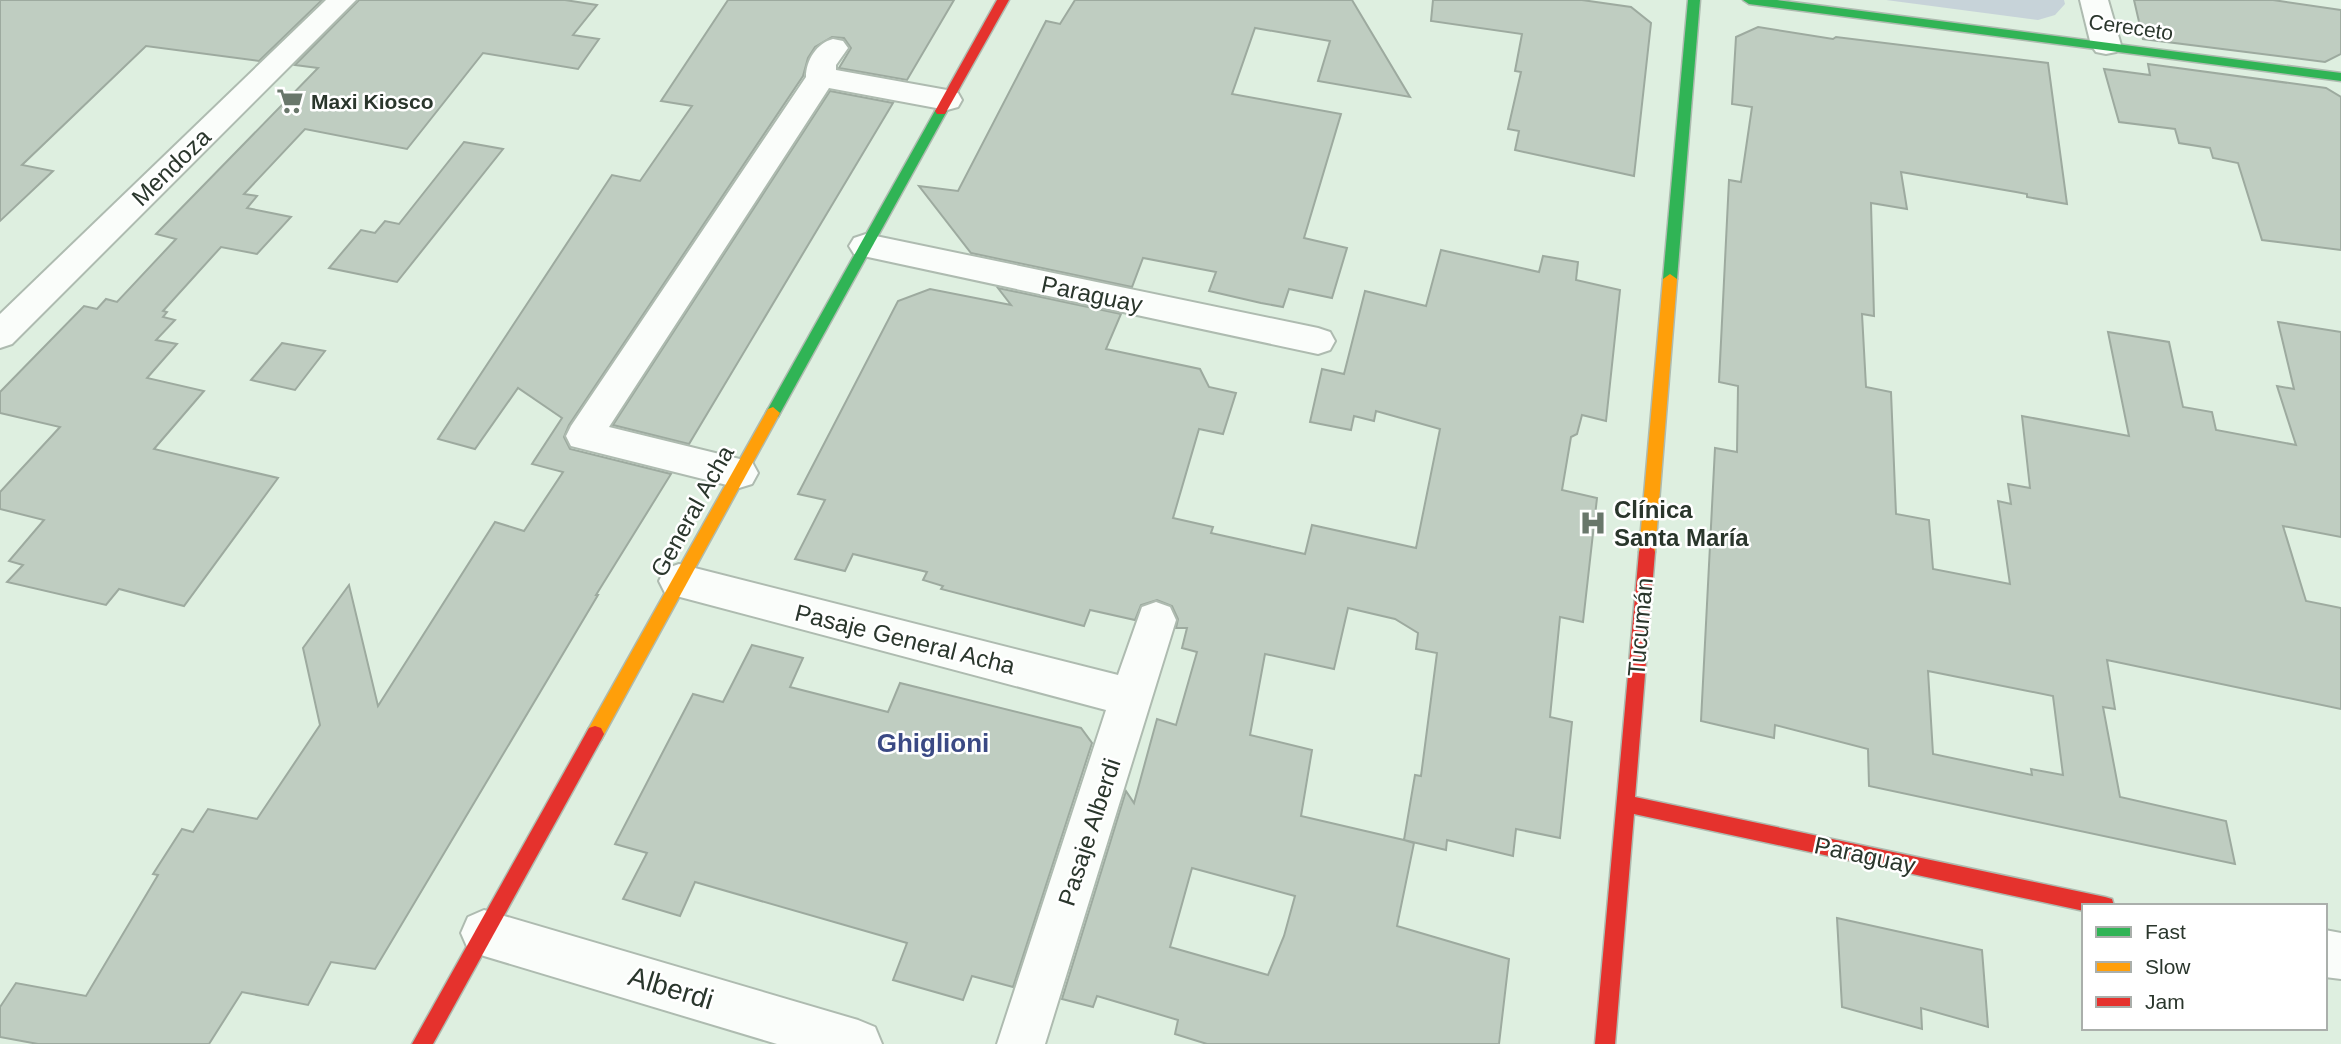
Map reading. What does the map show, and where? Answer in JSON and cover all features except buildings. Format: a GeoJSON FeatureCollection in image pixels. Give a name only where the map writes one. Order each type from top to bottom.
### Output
{"type":"FeatureCollection","features":[{"type":"Feature","properties":{"kind":"street","name":"Mendoza"},"geometry":{"type":"LineString","coordinates":[[0,335],[342,0]]}},
{"type":"Feature","properties":{"kind":"street","name":"General Acha"},"geometry":{"type":"LineString","coordinates":[[422,1044],[1003,0]]}},
{"type":"Feature","properties":{"kind":"street","name":"Tucumán"},"geometry":{"type":"LineString","coordinates":[[1605,1044],[1694,0]]}},
{"type":"Feature","properties":{"kind":"street","name":"Cereceto"},"geometry":{"type":"LineString","coordinates":[[1749,0],[2341,77]]}},
{"type":"Feature","properties":{"kind":"street"},"geometry":{"type":"LineString","coordinates":[[2094,0],[2106,45]]}},
{"type":"Feature","properties":{"kind":"street"},"geometry":{"type":"LineString","coordinates":[[739,473],[584,436],[827,62],[947,100]]}},
{"type":"Feature","properties":{"kind":"street","name":"Paraguay"},"geometry":{"type":"LineString","coordinates":[[866,246],[1318,341]]}},
{"type":"Feature","properties":{"kind":"street","name":"Pasaje General Acha"},"geometry":{"type":"LineString","coordinates":[[679,581],[1132,698]]}},
{"type":"Feature","properties":{"kind":"street","name":"Pasaje Alberdi"},"geometry":{"type":"LineString","coordinates":[[1021,1044],[1156,620]]}},
{"type":"Feature","properties":{"kind":"street","name":"Paraguay"},"geometry":{"type":"LineString","coordinates":[[1625,804],[2096,904]]}},
{"type":"Feature","properties":{"kind":"street","name":"Alberdi"},"geometry":{"type":"LineString","coordinates":[[484,933],[858,1044]]}},
{"type":"Feature","properties":{"kind":"shaded area"},"geometry":{"type":"Polygon","coordinates":[[[1886,0],[2064,0],[2065,4],[2055,15],[2038,20],[1886,0]]]}},
{"type":"Feature","properties":{"kind":"traffic: fast"},"geometry":{"type":"LineString","coordinates":[[1670,279],[1694,0]]}},
{"type":"Feature","properties":{"kind":"traffic: fast"},"geometry":{"type":"LineString","coordinates":[[1749,0],[2341,77]]}},
{"type":"Feature","properties":{"kind":"traffic: fast"},"geometry":{"type":"LineString","coordinates":[[773,413],[941,111]]}},
{"type":"Feature","properties":{"kind":"traffic: slow"},"geometry":{"type":"LineString","coordinates":[[1647,552],[1670,279]]}},
{"type":"Feature","properties":{"kind":"traffic: slow"},"geometry":{"type":"LineString","coordinates":[[595,734],[773,413]]}},
{"type":"Feature","properties":{"kind":"traffic: jam"},"geometry":{"type":"LineString","coordinates":[[941,111],[1003,0]]}},
{"type":"Feature","properties":{"kind":"traffic: jam"},"geometry":{"type":"LineString","coordinates":[[1605,1044],[1647,552]]}},
{"type":"Feature","properties":{"kind":"traffic: jam"},"geometry":{"type":"LineString","coordinates":[[422,1044],[595,734]]}},
{"type":"Feature","properties":{"kind":"traffic: jam"},"geometry":{"type":"LineString","coordinates":[[1625,804],[2096,904]]}},
{"type":"Feature","properties":{"kind":"place","name":"Maxi Kiosco"},"geometry":{"type":"Point","coordinates":[290,101]}},
{"type":"Feature","properties":{"kind":"place","name":"Clínica Santa María"},"geometry":{"type":"Point","coordinates":[1593,523]}},
{"type":"Feature","properties":{"kind":"district","name":"Ghiglioni"},"geometry":{"type":"Point","coordinates":[933,743]}}]}
